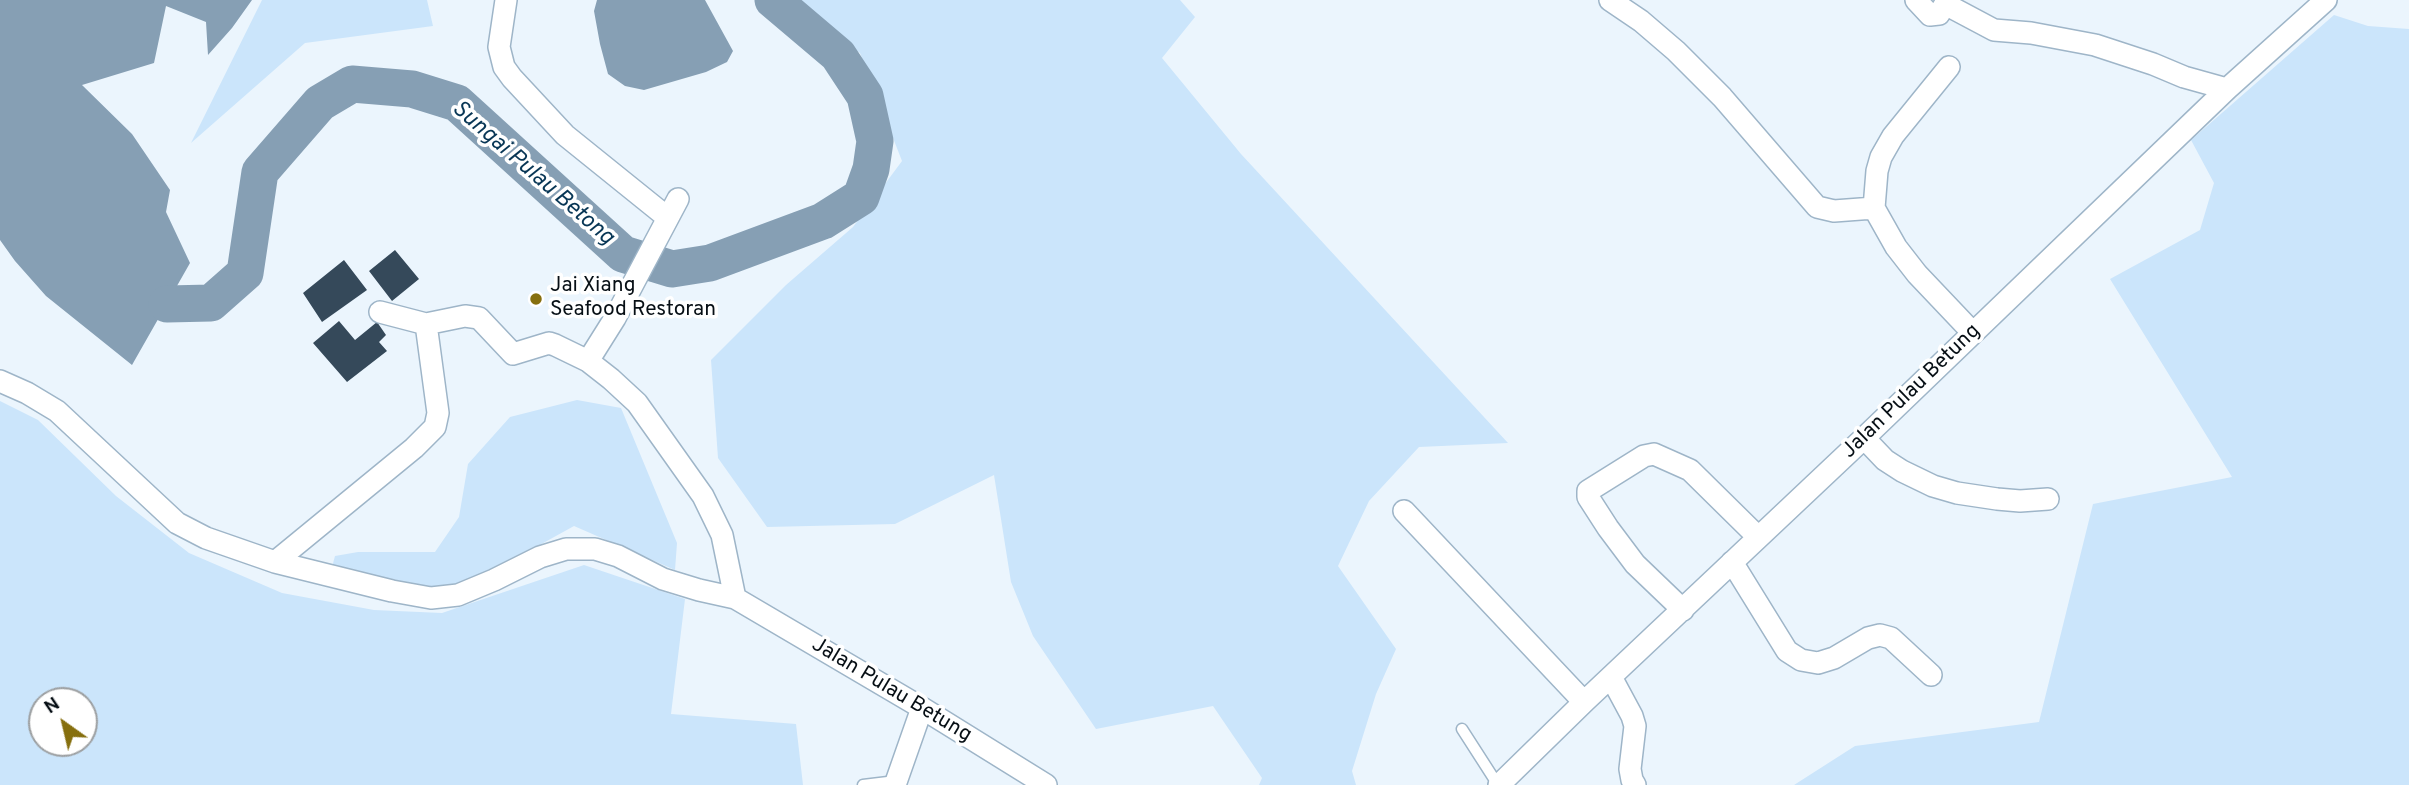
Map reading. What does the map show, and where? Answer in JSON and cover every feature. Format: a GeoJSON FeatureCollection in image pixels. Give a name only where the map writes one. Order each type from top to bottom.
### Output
{"type":"FeatureCollection","features":[{"type":"Feature","properties":{"kind":"street"},"geometry":{"type":"LineString","coordinates":[[506,0],[499,47],[504,67],[512,78],[565,135],[670,214],[615,318],[588,361]]}},
{"type":"Feature","properties":{"kind":"street"},"geometry":{"type":"LineString","coordinates":[[1610,0],[1640,21],[1703,78],[1817,207],[1834,211],[1874,208]]}},
{"type":"Feature","properties":{"kind":"street"},"geometry":{"type":"LineString","coordinates":[[1916,0],[1930,15],[1939,14],[1945,2],[1994,30],[2031,33],[2095,45],[2184,77],[2227,89]]}},
{"type":"Feature","properties":{"kind":"street","name":"Jalan Pulau Betung"},"geometry":{"type":"LineString","coordinates":[[1498,785],[2227,89],[2326,0]]}},
{"type":"Feature","properties":{"kind":"street"},"geometry":{"type":"LineString","coordinates":[[1949,67],[1900,127],[1881,158],[1877,171],[1874,208],[1896,247],[1917,274],[1973,333]]}},
{"type":"Feature","properties":{"kind":"street"},"geometry":{"type":"LineString","coordinates":[[380,312],[426,324],[474,316],[489,327],[513,354],[549,343],[588,361],[611,379],[637,403],[703,496],[722,535],[736,598]]}},
{"type":"Feature","properties":{"kind":"street"},"geometry":{"type":"LineString","coordinates":[[275,562],[414,448],[435,427],[438,414],[426,324]]}},
{"type":"Feature","properties":{"kind":"street","name":"Jalan Pulau Betung"},"geometry":{"type":"LineString","coordinates":[[0,381],[57,411],[177,523],[206,538],[275,562],[431,598],[458,595],[540,557],[566,549],[595,549],[618,556],[663,579],[736,598],[1046,785]]}},
{"type":"Feature","properties":{"kind":"street"},"geometry":{"type":"LineString","coordinates":[[1864,438],[1885,460],[1933,486],[1997,499],[2048,499]]}},
{"type":"Feature","properties":{"kind":"street"},"geometry":{"type":"LineString","coordinates":[[1684,610],[1634,564],[1588,497],[1588,491],[1644,456],[1654,454],[1689,470],[1758,537]]}},
{"type":"Feature","properties":{"kind":"street"},"geometry":{"type":"LineString","coordinates":[[1404,510],[1584,702]]}},
{"type":"Feature","properties":{"kind":"street"},"geometry":{"type":"LineString","coordinates":[[1732,562],[1787,651],[1801,660],[1818,663],[1834,658],[1868,638],[1880,635],[1891,638],[1931,675]]}},
{"type":"Feature","properties":{"kind":"street"},"geometry":{"type":"LineString","coordinates":[[1611,677],[1635,726],[1630,769],[1635,785]]}},
{"type":"Feature","properties":{"kind":"street"},"geometry":{"type":"LineString","coordinates":[[895,783],[922,708]]}},
{"type":"Feature","properties":{"kind":"lane"},"geometry":{"type":"LineString","coordinates":[[1462,729],[1498,785]]}},
{"type":"Feature","properties":{"kind":"lane"},"geometry":{"type":"LineString","coordinates":[[863,785],[895,783]]}},
{"type":"Feature","properties":{"kind":"shaded area"},"geometry":{"type":"Polygon","coordinates":[[[0,0],[252,0],[208,55],[206,22],[166,6],[154,63],[82,85],[132,134],[170,190],[166,212],[190,263],[132,365],[46,296],[0,240],[0,0]]]}},
{"type":"Feature","properties":{"kind":"shaded area"},"geometry":{"type":"Polygon","coordinates":[[[262,0],[427,0],[433,26],[305,43],[191,143],[262,0]]]}},
{"type":"Feature","properties":{"kind":"shaded area"},"geometry":{"type":"Polygon","coordinates":[[[597,0],[705,0],[733,51],[727,62],[706,72],[644,90],[625,86],[608,74],[594,11],[597,0]]]}},
{"type":"Feature","properties":{"kind":"shaded area"},"geometry":{"type":"Polygon","coordinates":[[[785,0],[1180,0],[1195,17],[1162,58],[1241,154],[1508,443],[1419,447],[1369,501],[1338,566],[1396,649],[1376,694],[1352,771],[1356,785],[1259,785],[1262,778],[1213,706],[1096,729],[1033,636],[1011,582],[994,475],[895,524],[767,527],[718,458],[711,360],[786,285],[853,227],[902,161],[860,53],[785,0]]]}},
{"type":"Feature","properties":{"kind":"shaded area"},"geometry":{"type":"Polygon","coordinates":[[[2334,15],[2368,26],[2409,29],[2409,785],[1794,785],[1855,746],[2039,722],[2093,504],[2232,477],[2110,279],[2200,230],[2214,183],[2191,140],[2334,15]]]}},
{"type":"Feature","properties":{"kind":"shaded area"},"geometry":{"type":"Polygon","coordinates":[[[577,400],[621,408],[677,543],[675,570],[574,526],[471,583],[416,588],[332,567],[335,556],[358,552],[435,552],[459,517],[468,464],[510,417],[577,400]]]}},
{"type":"Feature","properties":{"kind":"shaded area"},"geometry":{"type":"Polygon","coordinates":[[[0,401],[38,420],[116,496],[189,553],[282,593],[374,610],[442,613],[584,565],[685,599],[671,714],[796,724],[803,785],[0,785],[0,401]]]}},
{"type":"Feature","properties":{"kind":"building"},"geometry":{"type":"Polygon","coordinates":[[[395,250],[419,279],[392,301],[369,271],[395,250]]]}},
{"type":"Feature","properties":{"kind":"building"},"geometry":{"type":"Polygon","coordinates":[[[344,260],[367,290],[322,322],[303,293],[344,260]]]}},
{"type":"Feature","properties":{"kind":"building"},"geometry":{"type":"Polygon","coordinates":[[[339,321],[355,340],[377,322],[386,335],[379,342],[387,351],[347,382],[313,343],[339,321]]]}},
{"type":"Feature","properties":{"kind":"waterway","name":"Sungai Pulau Betong"},"geometry":{"type":"LineString","coordinates":[[167,304],[211,303],[245,273],[260,172],[320,103],[352,84],[412,89],[457,103],[623,254],[672,269],[710,263],[823,221],[861,197],[871,169],[875,141],[865,96],[838,55],[773,0]]}},
{"type":"Feature","properties":{"kind":"place","name":"Jai Xiang Seafood Restoran"},"geometry":{"type":"Point","coordinates":[536,299]}}]}
